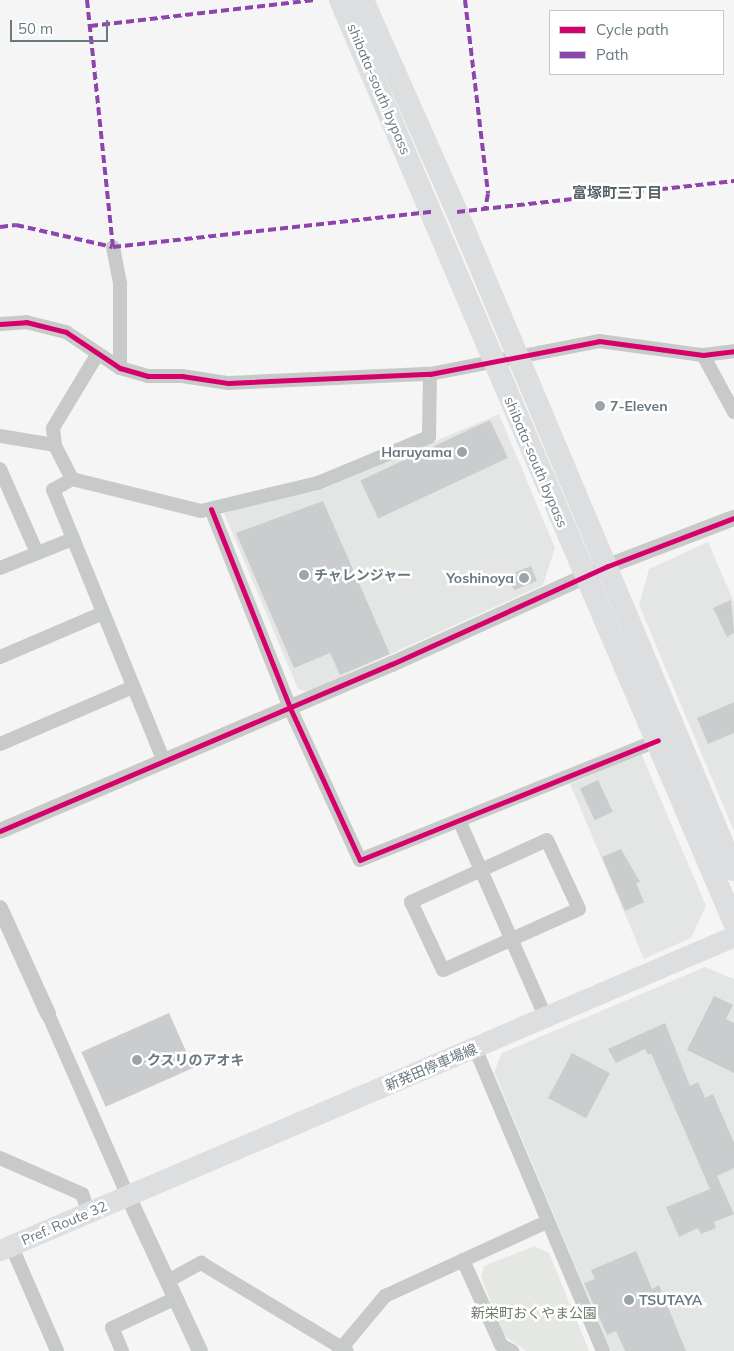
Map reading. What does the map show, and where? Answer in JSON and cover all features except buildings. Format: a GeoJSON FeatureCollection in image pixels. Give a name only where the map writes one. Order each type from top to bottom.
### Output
{"type":"FeatureCollection","features":[{"type":"Feature","properties":{"kind":"highway","name":"shibata-south bypass"},"geometry":{"type":"LineString","coordinates":[[340,0],[494,359],[586,580],[658,740],[734,923]]}},
{"type":"Feature","properties":{"kind":"highway","name":"shibata-south bypass"},"geometry":{"type":"LineString","coordinates":[[363,0],[608,566],[734,870]]}},
{"type":"Feature","properties":{"kind":"main road","name":"新発田停車場線"},"geometry":{"type":"LineString","coordinates":[[128,1196],[734,936]]}},
{"type":"Feature","properties":{"kind":"main road","name":"Pref. Route 32"},"geometry":{"type":"LineString","coordinates":[[6,1248],[128,1196]]}},
{"type":"Feature","properties":{"kind":"street"},"geometry":{"type":"LineString","coordinates":[[113,247],[120,284],[120,368]]}},
{"type":"Feature","properties":{"kind":"street"},"geometry":{"type":"LineString","coordinates":[[0,324],[26,322],[66,332],[97,355],[120,368],[148,376],[182,376],[228,383],[430,374],[494,359],[599,341],[703,355],[734,351]]}},
{"type":"Feature","properties":{"kind":"street"},"geometry":{"type":"LineString","coordinates":[[72,479],[55,445],[53,428],[97,355]]}},
{"type":"Feature","properties":{"kind":"street"},"geometry":{"type":"LineString","coordinates":[[703,355],[734,412]]}},
{"type":"Feature","properties":{"kind":"street"},"geometry":{"type":"LineString","coordinates":[[163,759],[53,490],[72,479],[201,511],[318,483],[429,437],[430,374]]}},
{"type":"Feature","properties":{"kind":"street"},"geometry":{"type":"LineString","coordinates":[[0,436],[55,445]]}},
{"type":"Feature","properties":{"kind":"street"},"geometry":{"type":"LineString","coordinates":[[0,469],[37,553]]}},
{"type":"Feature","properties":{"kind":"street"},"geometry":{"type":"LineString","coordinates":[[212,509],[290,708],[360,860],[658,740]]}},
{"type":"Feature","properties":{"kind":"street"},"geometry":{"type":"LineString","coordinates":[[0,831],[163,759],[290,708],[586,580],[608,566],[734,518]]}},
{"type":"Feature","properties":{"kind":"street"},"geometry":{"type":"LineString","coordinates":[[0,568],[73,539]]}},
{"type":"Feature","properties":{"kind":"street"},"geometry":{"type":"LineString","coordinates":[[0,657],[103,613]]}},
{"type":"Feature","properties":{"kind":"street"},"geometry":{"type":"LineString","coordinates":[[0,744],[133,688]]}},
{"type":"Feature","properties":{"kind":"street"},"geometry":{"type":"LineString","coordinates":[[459,820],[546,1018]]}},
{"type":"Feature","properties":{"kind":"street"},"geometry":{"type":"LineString","coordinates":[[547,840],[579,909],[511,939],[443,970],[411,902],[547,840]]}},
{"type":"Feature","properties":{"kind":"street"},"geometry":{"type":"LineString","coordinates":[[0,908],[128,1196],[200,1351]]}},
{"type":"Feature","properties":{"kind":"street"},"geometry":{"type":"LineString","coordinates":[[475,1048],[603,1351]]}},
{"type":"Feature","properties":{"kind":"street"},"geometry":{"type":"LineString","coordinates":[[0,1158],[82,1194],[89,1213]]}},
{"type":"Feature","properties":{"kind":"street"},"geometry":{"type":"LineString","coordinates":[[168,1281],[201,1263],[343,1350],[385,1296],[547,1222]]}},
{"type":"Feature","properties":{"kind":"street"},"geometry":{"type":"LineString","coordinates":[[6,1248],[51,1349]]}},
{"type":"Feature","properties":{"kind":"street"},"geometry":{"type":"LineString","coordinates":[[463,1260],[501,1345],[512,1351]]}},
{"type":"Feature","properties":{"kind":"street"},"geometry":{"type":"LineString","coordinates":[[122,1351],[112,1328],[176,1298]]}},
{"type":"Feature","properties":{"kind":"shaded area"},"geometry":{"type":"Polygon","coordinates":[[[499,414],[555,548],[543,585],[307,692],[298,689],[223,511],[323,489],[499,414]]]}},
{"type":"Feature","properties":{"kind":"shaded area"},"geometry":{"type":"Polygon","coordinates":[[[708,542],[734,602],[734,831],[639,605],[649,569],[708,542]]]}},
{"type":"Feature","properties":{"kind":"shaded area"},"geometry":{"type":"Polygon","coordinates":[[[641,753],[706,906],[691,938],[644,959],[570,784],[641,753]]]}},
{"type":"Feature","properties":{"kind":"shaded area"},"geometry":{"type":"Polygon","coordinates":[[[705,967],[734,979],[734,1351],[611,1351],[494,1072],[502,1053],[705,967]]]}},
{"type":"Feature","properties":{"kind":"green space","name":"新栄町おくやま公園"},"geometry":{"type":"Polygon","coordinates":[[[534,1246],[549,1253],[589,1351],[526,1351],[503,1335],[481,1276],[484,1266],[534,1246]]]}},
{"type":"Feature","properties":{"kind":"marked path"},"geometry":{"type":"LineString","coordinates":[[87,0],[113,247]]}},
{"type":"Feature","properties":{"kind":"marked path"},"geometry":{"type":"LineString","coordinates":[[90,26],[315,0]]}},
{"type":"Feature","properties":{"kind":"marked path"},"geometry":{"type":"LineString","coordinates":[[465,0],[488,194],[485,209]]}},
{"type":"Feature","properties":{"kind":"marked path"},"geometry":{"type":"LineString","coordinates":[[457,212],[734,181]]}},
{"type":"Feature","properties":{"kind":"marked path"},"geometry":{"type":"LineString","coordinates":[[0,227],[16,225],[113,247],[432,212]]}},
{"type":"Feature","properties":{"kind":"cycle path"},"geometry":{"type":"LineString","coordinates":[[0,324],[26,322],[66,332],[120,368],[148,376],[182,376],[228,383],[430,374],[599,341],[703,355],[734,351]]}},
{"type":"Feature","properties":{"kind":"cycle path"},"geometry":{"type":"LineString","coordinates":[[211,509],[290,708],[360,860],[658,740]]}},
{"type":"Feature","properties":{"kind":"cycle path"},"geometry":{"type":"LineString","coordinates":[[0,831],[392,664],[608,566],[734,518]]}},
{"type":"Feature","properties":{"kind":"place","name":"7-Eleven"},"geometry":{"type":"Point","coordinates":[600,406]}},
{"type":"Feature","properties":{"kind":"place","name":"Haruyama"},"geometry":{"type":"Point","coordinates":[462,452]}},
{"type":"Feature","properties":{"kind":"place","name":"チャレンジャー"},"geometry":{"type":"Point","coordinates":[304,575]}},
{"type":"Feature","properties":{"kind":"place","name":"Yoshinoya"},"geometry":{"type":"Point","coordinates":[524,578]}},
{"type":"Feature","properties":{"kind":"place","name":"クスリのアオキ"},"geometry":{"type":"Point","coordinates":[137,1060]}},
{"type":"Feature","properties":{"kind":"place","name":"TSUTAYA"},"geometry":{"type":"Point","coordinates":[629,1300]}},
{"type":"Feature","properties":{"kind":"district","name":"富塚町三丁目"},"geometry":{"type":"Point","coordinates":[617,193]}}]}
